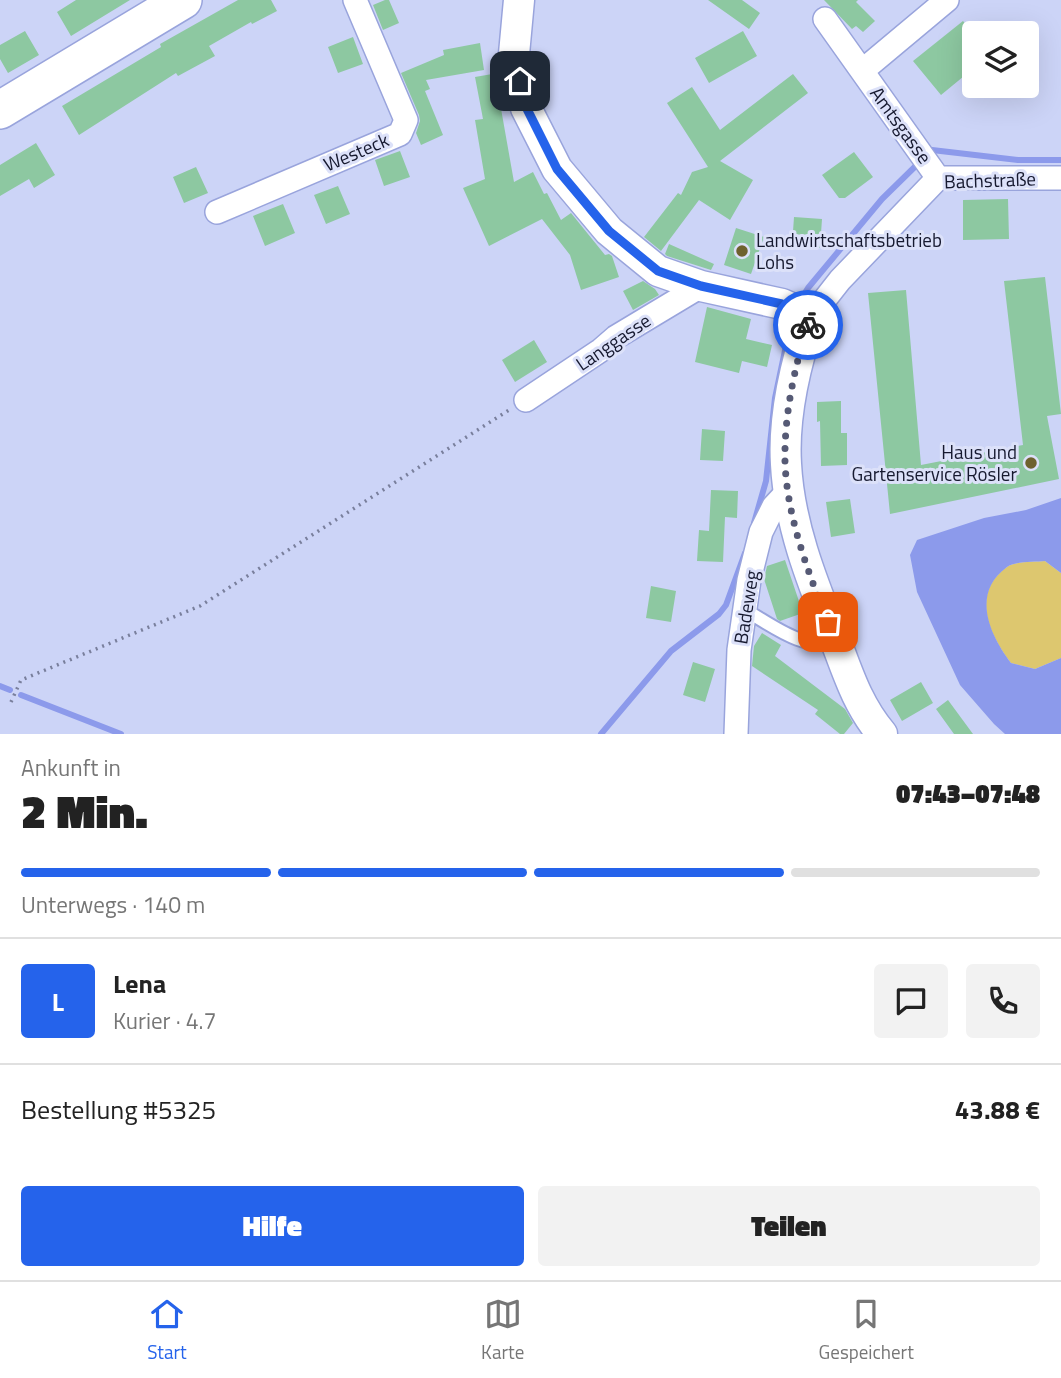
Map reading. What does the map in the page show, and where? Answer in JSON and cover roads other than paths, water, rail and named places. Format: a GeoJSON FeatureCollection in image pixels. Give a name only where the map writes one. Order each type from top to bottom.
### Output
{"type":"FeatureCollection","features":[{"type":"Feature","properties":{"kind":"main road"},"geometry":{"type":"LineString","coordinates":[[2,104],[183,0]]}},
{"type":"Feature","properties":{"kind":"street","name":"Westeck"},"geometry":{"type":"LineString","coordinates":[[217,212],[400,134],[406,120],[355,0]]}},
{"type":"Feature","properties":{"kind":"street"},"geometry":{"type":"LineString","coordinates":[[519,0],[514,54],[526,107],[557,169],[609,231],[658,271],[701,286],[800,312],[785,462],[789,490],[801,548],[835,640],[866,715],[882,734]]}},
{"type":"Feature","properties":{"kind":"street","name":"Amtsgasse"},"geometry":{"type":"LineString","coordinates":[[862,71],[947,0]]}},
{"type":"Feature","properties":{"kind":"street","name":"Amtsgasse"},"geometry":{"type":"LineString","coordinates":[[825,19],[929,164]]}},
{"type":"Feature","properties":{"kind":"street","name":"Bachstraße"},"geometry":{"type":"LineString","coordinates":[[800,312],[840,280],[929,164],[1061,178]]}},
{"type":"Feature","properties":{"kind":"street","name":"Langgasse"},"geometry":{"type":"LineString","coordinates":[[526,400],[616,337],[701,286]]}},
{"type":"Feature","properties":{"kind":"street","name":"Badeweg"},"geometry":{"type":"LineString","coordinates":[[737,734],[739,650],[761,532],[774,506],[789,490]]}},
{"type":"Feature","properties":{"kind":"lane"},"geometry":{"type":"LineString","coordinates":[[745,610],[803,642],[824,645],[835,640]]}},
{"type":"Feature","properties":{"kind":"water"},"geometry":{"type":"Polygon","coordinates":[[[1061,498],[1061,573],[1045,561],[1007,567],[996,577],[989,589],[987,614],[996,639],[1011,663],[1035,669],[1061,658],[1061,734],[1005,734],[960,685],[917,592],[910,555],[917,540],[984,518],[1026,510],[1061,498]]]}},
{"type":"Feature","properties":{"kind":"waterway"},"geometry":{"type":"LineString","coordinates":[[798,304],[808,288],[882,199],[932,150],[1018,160],[1061,160]]}},
{"type":"Feature","properties":{"kind":"waterway"},"geometry":{"type":"LineString","coordinates":[[754,523],[766,481],[775,398],[792,317]]}},
{"type":"Feature","properties":{"kind":"waterway"},"geometry":{"type":"LineString","coordinates":[[601,734],[671,651],[719,614],[726,605],[745,553]]}},
{"type":"Feature","properties":{"kind":"waterway"},"geometry":{"type":"LineString","coordinates":[[0,686],[10,690]]}},
{"type":"Feature","properties":{"kind":"waterway"},"geometry":{"type":"LineString","coordinates":[[21,695],[121,734]]}},
{"type":"Feature","properties":{"kind":"place","name":"Landwirtschaftsbetrieb Lohs"},"geometry":{"type":"Point","coordinates":[742,251]}},
{"type":"Feature","properties":{"kind":"place","name":"Haus und Gartenservice Rösler"},"geometry":{"type":"Point","coordinates":[1031,463]}}]}
